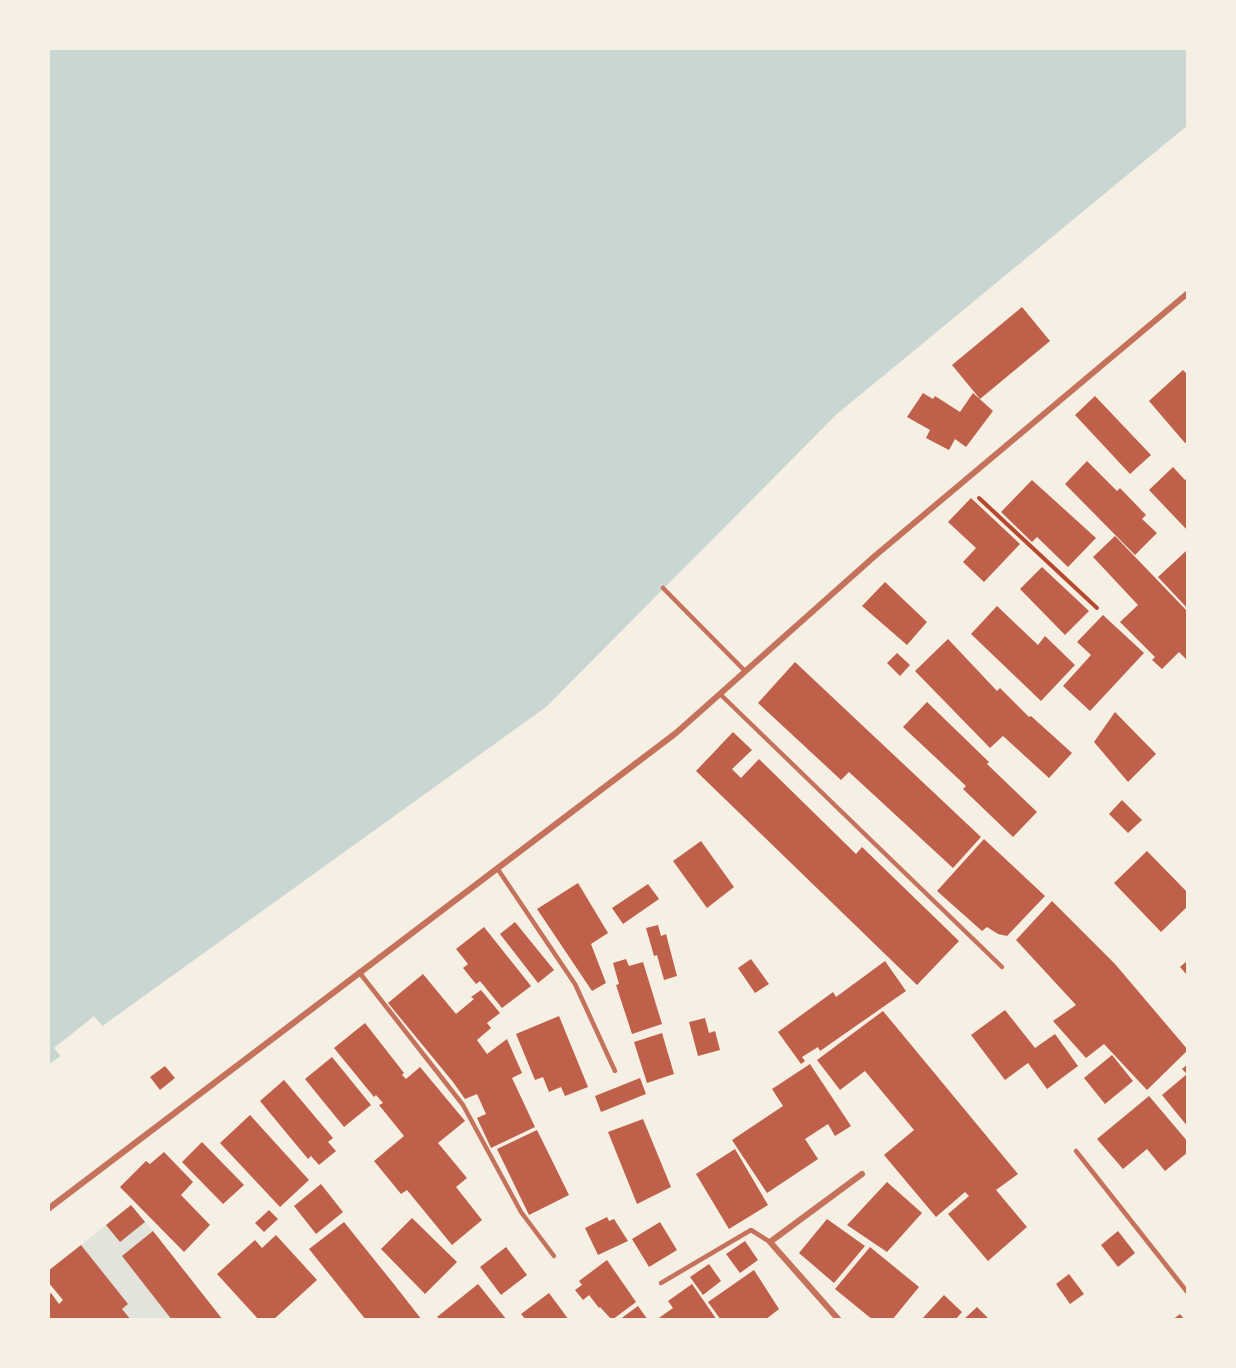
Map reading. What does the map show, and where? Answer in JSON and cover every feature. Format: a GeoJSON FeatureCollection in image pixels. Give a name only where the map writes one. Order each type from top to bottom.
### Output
{"type":"FeatureCollection","features":[{"type":"Feature","properties":{"kind":"street"},"geometry":{"type":"LineString","coordinates":[[48,1209],[676,734],[876,555],[1188,293]]}},
{"type":"Feature","properties":{"kind":"street"},"geometry":{"type":"LineString","coordinates":[[839,1320],[770,1242],[862,1174]]}},
{"type":"Feature","properties":{"kind":"lane"},"geometry":{"type":"LineString","coordinates":[[663,588],[745,671]]}},
{"type":"Feature","properties":{"kind":"lane"},"geometry":{"type":"LineString","coordinates":[[720,694],[1002,966]]}},
{"type":"Feature","properties":{"kind":"lane"},"geometry":{"type":"LineString","coordinates":[[497,868],[575,984],[615,1071]]}},
{"type":"Feature","properties":{"kind":"lane"},"geometry":{"type":"LineString","coordinates":[[359,972],[462,1105],[521,1212],[554,1256]]}},
{"type":"Feature","properties":{"kind":"lane"},"geometry":{"type":"LineString","coordinates":[[1076,1151],[1188,1293]]}},
{"type":"Feature","properties":{"kind":"lane"},"geometry":{"type":"LineString","coordinates":[[661,1283],[751,1230],[770,1242]]}},
{"type":"Feature","properties":{"kind":"path"},"geometry":{"type":"LineString","coordinates":[[962,482],[1097,608]]}},
{"type":"Feature","properties":{"kind":"shaded area"},"geometry":{"type":"Polygon","coordinates":[[[48,48],[1188,48],[1188,125],[837,414],[546,707],[48,1065],[48,48]]]}},
{"type":"Feature","properties":{"kind":"shaded area"},"geometry":{"type":"Polygon","coordinates":[[[131,1205],[223,1320],[79,1320],[48,1282],[48,1271],[131,1205]]]}},
{"type":"Feature","properties":{"kind":"pier"},"geometry":{"type":"Polygon","coordinates":[[[94,1016],[104,1028],[62,1058],[54,1048],[94,1016]]]}},
{"type":"Feature","properties":{"kind":"building"},"geometry":{"type":"Polygon","coordinates":[[[1022,307],[1050,341],[980,399],[952,365],[1022,307]]]}},
{"type":"Feature","properties":{"kind":"building"},"geometry":{"type":"Polygon","coordinates":[[[1183,370],[1186,373],[1188,371],[1188,441],[1185,443],[1149,401],[1183,370]]]}},
{"type":"Feature","properties":{"kind":"building"},"geometry":{"type":"Polygon","coordinates":[[[923,393],[933,399],[935,396],[960,412],[973,393],[993,411],[966,447],[955,439],[949,450],[926,438],[930,430],[907,417],[923,393]]]}},
{"type":"Feature","properties":{"kind":"building"},"geometry":{"type":"Polygon","coordinates":[[[1095,396],[1151,455],[1130,474],[1075,415],[1095,396]]]}},
{"type":"Feature","properties":{"kind":"building"},"geometry":{"type":"Polygon","coordinates":[[[1087,461],[1117,491],[1120,488],[1146,515],[1142,519],[1157,533],[1135,555],[1065,484],[1087,461]]]}},
{"type":"Feature","properties":{"kind":"building"},"geometry":{"type":"Polygon","coordinates":[[[1173,467],[1185,480],[1188,477],[1188,531],[1149,490],[1173,467]]]}},
{"type":"Feature","properties":{"kind":"building"},"geometry":{"type":"Polygon","coordinates":[[[1032,480],[1096,538],[1068,567],[1037,537],[1032,542],[1001,512],[1032,480]]]}},
{"type":"Feature","properties":{"kind":"building"},"geometry":{"type":"Polygon","coordinates":[[[971,498],[1020,544],[984,582],[963,562],[976,548],[948,522],[971,498]]]}},
{"type":"Feature","properties":{"kind":"building"},"geometry":{"type":"Polygon","coordinates":[[[1115,536],[1188,612],[1186,629],[1188,631],[1188,661],[1179,652],[1162,669],[1152,660],[1155,657],[1120,622],[1138,605],[1093,557],[1115,536]]]}},
{"type":"Feature","properties":{"kind":"building"},"geometry":{"type":"Polygon","coordinates":[[[1186,551],[1188,553],[1188,609],[1158,577],[1186,551]]]}},
{"type":"Feature","properties":{"kind":"building"},"geometry":{"type":"Polygon","coordinates":[[[1042,567],[1089,611],[1065,635],[1020,589],[1042,567]]]}},
{"type":"Feature","properties":{"kind":"building"},"geometry":{"type":"Polygon","coordinates":[[[885,582],[927,622],[907,645],[862,606],[885,582]]]}},
{"type":"Feature","properties":{"kind":"building"},"geometry":{"type":"Polygon","coordinates":[[[997,606],[1038,645],[1045,636],[1075,665],[1041,701],[971,634],[997,606]]]}},
{"type":"Feature","properties":{"kind":"building"},"geometry":{"type":"Polygon","coordinates":[[[1103,615],[1144,653],[1090,711],[1063,686],[1091,655],[1077,642],[1103,615]]]}},
{"type":"Feature","properties":{"kind":"building"},"geometry":{"type":"Polygon","coordinates":[[[948,639],[997,691],[1000,688],[1029,717],[1031,716],[1072,753],[1049,778],[1003,736],[990,748],[915,671],[948,639]]]}},
{"type":"Feature","properties":{"kind":"building"},"geometry":{"type":"Polygon","coordinates":[[[897,653],[910,665],[900,676],[887,663],[897,653]]]}},
{"type":"Feature","properties":{"kind":"building"},"geometry":{"type":"Polygon","coordinates":[[[795,662],[981,837],[953,868],[849,772],[841,780],[758,703],[795,662]]]}},
{"type":"Feature","properties":{"kind":"building"},"geometry":{"type":"Polygon","coordinates":[[[927,702],[1037,812],[1013,837],[963,789],[966,786],[903,727],[927,702]]]}},
{"type":"Feature","properties":{"kind":"building"},"geometry":{"type":"Polygon","coordinates":[[[1115,712],[1156,754],[1128,782],[1094,742],[1115,712]]]}},
{"type":"Feature","properties":{"kind":"building"},"geometry":{"type":"Polygon","coordinates":[[[733,732],[752,750],[732,769],[741,778],[759,759],[856,854],[862,847],[959,941],[917,985],[696,771],[733,732]]]}},
{"type":"Feature","properties":{"kind":"building"},"geometry":{"type":"Polygon","coordinates":[[[1122,800],[1142,820],[1128,833],[1109,814],[1122,800]]]}},
{"type":"Feature","properties":{"kind":"building"},"geometry":{"type":"Polygon","coordinates":[[[984,839],[1045,896],[1007,936],[998,934],[987,927],[982,931],[937,891],[984,839]]]}},
{"type":"Feature","properties":{"kind":"building"},"geometry":{"type":"Polygon","coordinates":[[[701,841],[734,887],[707,908],[673,861],[701,841]]]}},
{"type":"Feature","properties":{"kind":"building"},"geometry":{"type":"Polygon","coordinates":[[[1147,851],[1188,893],[1188,906],[1161,932],[1114,883],[1147,851]]]}},
{"type":"Feature","properties":{"kind":"building"},"geometry":{"type":"Polygon","coordinates":[[[578,883],[608,933],[591,944],[606,983],[592,991],[537,909],[578,883]]]}},
{"type":"Feature","properties":{"kind":"building"},"geometry":{"type":"Polygon","coordinates":[[[648,884],[659,899],[623,924],[612,908],[648,884]]]}},
{"type":"Feature","properties":{"kind":"building"},"geometry":{"type":"Polygon","coordinates":[[[1052,901],[1115,964],[1188,1050],[1147,1090],[1104,1044],[1086,1058],[1053,1021],[1076,1005],[1016,940],[1052,901]]]}},
{"type":"Feature","properties":{"kind":"building"},"geometry":{"type":"Polygon","coordinates":[[[515,922],[554,970],[538,983],[500,934],[515,922]]]}},
{"type":"Feature","properties":{"kind":"building"},"geometry":{"type":"Polygon","coordinates":[[[658,925],[661,936],[666,934],[677,976],[664,980],[646,928],[658,925]]]}},
{"type":"Feature","properties":{"kind":"building"},"geometry":{"type":"Polygon","coordinates":[[[484,927],[531,986],[502,1008],[480,981],[476,984],[463,968],[468,964],[456,949],[484,927]]]}},
{"type":"Feature","properties":{"kind":"building"},"geometry":{"type":"Polygon","coordinates":[[[626,959],[629,966],[643,962],[662,1024],[632,1034],[616,985],[619,984],[613,963],[626,959]]]}},
{"type":"Feature","properties":{"kind":"building"},"geometry":{"type":"Polygon","coordinates":[[[751,959],[769,984],[755,993],[738,968],[751,959]]]}},
{"type":"Feature","properties":{"kind":"building"},"geometry":{"type":"Polygon","coordinates":[[[1188,960],[1188,976],[1180,967],[1188,960]]]}},
{"type":"Feature","properties":{"kind":"building"},"geometry":{"type":"Polygon","coordinates":[[[885,961],[906,991],[820,1051],[818,1047],[802,1057],[805,1061],[801,1064],[778,1032],[833,992],[836,997],[885,961]]]}},
{"type":"Feature","properties":{"kind":"building"},"geometry":{"type":"Polygon","coordinates":[[[423,974],[456,1014],[474,999],[471,997],[481,990],[500,1013],[487,1023],[491,1028],[477,1040],[487,1054],[507,1039],[522,1073],[512,1078],[535,1127],[491,1148],[477,1118],[486,1114],[477,1094],[465,1099],[388,1003],[423,974]]]}},
{"type":"Feature","properties":{"kind":"building"},"geometry":{"type":"Polygon","coordinates":[[[1005,1010],[1035,1048],[1055,1034],[1078,1066],[1047,1089],[1028,1063],[1005,1080],[971,1035],[1005,1010]]]}},
{"type":"Feature","properties":{"kind":"building"},"geometry":{"type":"Polygon","coordinates":[[[883,1011],[1018,1174],[996,1190],[1027,1227],[988,1261],[948,1214],[969,1196],[965,1192],[936,1217],[884,1155],[914,1130],[865,1071],[840,1090],[817,1060],[883,1011]]]}},
{"type":"Feature","properties":{"kind":"building"},"geometry":{"type":"Polygon","coordinates":[[[559,1016],[588,1087],[565,1096],[561,1087],[549,1092],[543,1077],[535,1080],[516,1034],[559,1016]]]}},
{"type":"Feature","properties":{"kind":"building"},"geometry":{"type":"Polygon","coordinates":[[[705,1018],[709,1033],[715,1031],[720,1050],[698,1056],[689,1022],[705,1018]]]}},
{"type":"Feature","properties":{"kind":"building"},"geometry":{"type":"Polygon","coordinates":[[[365,1023],[404,1073],[402,1075],[406,1079],[420,1067],[465,1121],[438,1143],[467,1178],[456,1187],[482,1220],[452,1245],[407,1190],[401,1194],[374,1161],[404,1136],[379,1105],[383,1103],[376,1095],[374,1097],[334,1048],[365,1023]]]}},
{"type":"Feature","properties":{"kind":"building"},"geometry":{"type":"Polygon","coordinates":[[[662,1033],[674,1074],[647,1083],[634,1042],[662,1033]]]}},
{"type":"Feature","properties":{"kind":"building"},"geometry":{"type":"Polygon","coordinates":[[[1112,1055],[1133,1081],[1105,1104],[1084,1078],[1112,1055]]]}},
{"type":"Feature","properties":{"kind":"building"},"geometry":{"type":"Polygon","coordinates":[[[332,1057],[371,1105],[344,1127],[305,1079],[332,1057]]]}},
{"type":"Feature","properties":{"kind":"building"},"geometry":{"type":"Polygon","coordinates":[[[810,1064],[851,1126],[835,1136],[828,1124],[805,1139],[818,1159],[767,1193],[732,1140],[783,1106],[772,1089],[810,1064]]]}},
{"type":"Feature","properties":{"kind":"building"},"geometry":{"type":"Polygon","coordinates":[[[1188,1064],[1188,1127],[1162,1095],[1187,1074],[1182,1069],[1188,1064]]]}},
{"type":"Feature","properties":{"kind":"building"},"geometry":{"type":"Polygon","coordinates":[[[165,1066],[175,1078],[160,1090],[150,1077],[165,1066]]]}},
{"type":"Feature","properties":{"kind":"building"},"geometry":{"type":"Polygon","coordinates":[[[640,1078],[646,1094],[601,1112],[595,1096],[640,1078]]]}},
{"type":"Feature","properties":{"kind":"building"},"geometry":{"type":"Polygon","coordinates":[[[284,1080],[333,1138],[328,1142],[336,1151],[319,1165],[311,1156],[308,1159],[260,1101],[284,1080]]]}},
{"type":"Feature","properties":{"kind":"building"},"geometry":{"type":"Polygon","coordinates":[[[1149,1096],[1188,1142],[1188,1152],[1165,1171],[1147,1149],[1123,1169],[1097,1139],[1149,1096]]]}},
{"type":"Feature","properties":{"kind":"building"},"geometry":{"type":"Polygon","coordinates":[[[250,1115],[309,1180],[280,1207],[220,1143],[250,1115]]]}},
{"type":"Feature","properties":{"kind":"building"},"geometry":{"type":"Polygon","coordinates":[[[643,1119],[671,1187],[637,1204],[608,1132],[643,1119]]]}},
{"type":"Feature","properties":{"kind":"building"},"geometry":{"type":"Polygon","coordinates":[[[537,1130],[569,1195],[529,1215],[497,1149],[537,1130]]]}},
{"type":"Feature","properties":{"kind":"building"},"geometry":{"type":"Polygon","coordinates":[[[202,1142],[244,1185],[223,1204],[182,1162],[202,1142]]]}},
{"type":"Feature","properties":{"kind":"building"},"geometry":{"type":"Polygon","coordinates":[[[735,1149],[768,1205],[729,1229],[696,1174],[735,1149]]]}},
{"type":"Feature","properties":{"kind":"building"},"geometry":{"type":"Polygon","coordinates":[[[164,1152],[193,1182],[181,1195],[210,1225],[184,1252],[120,1187],[146,1161],[150,1164],[164,1152]]]}},
{"type":"Feature","properties":{"kind":"building"},"geometry":{"type":"Polygon","coordinates":[[[887,1182],[922,1213],[887,1252],[847,1225],[887,1182]]]}},
{"type":"Feature","properties":{"kind":"building"},"geometry":{"type":"Polygon","coordinates":[[[321,1184],[343,1212],[316,1234],[294,1206],[321,1184]]]}},
{"type":"Feature","properties":{"kind":"building"},"geometry":{"type":"Polygon","coordinates":[[[131,1205],[145,1222],[120,1242],[106,1225],[131,1205]]]}},
{"type":"Feature","properties":{"kind":"building"},"geometry":{"type":"Polygon","coordinates":[[[269,1210],[278,1219],[264,1232],[255,1223],[269,1210]]]}},
{"type":"Feature","properties":{"kind":"building"},"geometry":{"type":"Polygon","coordinates":[[[607,1217],[609,1221],[614,1219],[628,1241],[598,1255],[585,1228],[607,1217]]]}},
{"type":"Feature","properties":{"kind":"building"},"geometry":{"type":"Polygon","coordinates":[[[412,1218],[457,1262],[425,1294],[381,1249],[412,1218]]]}},
{"type":"Feature","properties":{"kind":"building"},"geometry":{"type":"Polygon","coordinates":[[[827,1219],[865,1246],[834,1283],[799,1253],[827,1219]]]}},
{"type":"Feature","properties":{"kind":"building"},"geometry":{"type":"Polygon","coordinates":[[[344,1222],[422,1320],[366,1320],[309,1249],[344,1222]]]}},
{"type":"Feature","properties":{"kind":"building"},"geometry":{"type":"Polygon","coordinates":[[[660,1222],[677,1250],[649,1267],[632,1239],[660,1222]]]}},
{"type":"Feature","properties":{"kind":"building"},"geometry":{"type":"Polygon","coordinates":[[[153,1231],[223,1320],[172,1320],[122,1256],[153,1231]]]}},
{"type":"Feature","properties":{"kind":"building"},"geometry":{"type":"Polygon","coordinates":[[[1118,1231],[1135,1253],[1118,1267],[1101,1245],[1118,1231]]]}},
{"type":"Feature","properties":{"kind":"building"},"geometry":{"type":"Polygon","coordinates":[[[276,1235],[317,1280],[273,1320],[259,1320],[217,1274],[255,1240],[262,1248],[276,1235]]]}},
{"type":"Feature","properties":{"kind":"building"},"geometry":{"type":"Polygon","coordinates":[[[745,1241],[758,1260],[740,1273],[726,1254],[745,1241]]]}},
{"type":"Feature","properties":{"kind":"building"},"geometry":{"type":"Polygon","coordinates":[[[81,1245],[128,1304],[122,1309],[131,1320],[48,1320],[48,1294],[51,1293],[59,1304],[63,1300],[48,1282],[48,1271],[81,1245]]]}},
{"type":"Feature","properties":{"kind":"building"},"geometry":{"type":"Polygon","coordinates":[[[506,1247],[527,1275],[501,1295],[480,1267],[506,1247]]]}},
{"type":"Feature","properties":{"kind":"building"},"geometry":{"type":"Polygon","coordinates":[[[870,1247],[919,1287],[892,1320],[873,1320],[835,1289],[870,1247]]]}},
{"type":"Feature","properties":{"kind":"building"},"geometry":{"type":"Polygon","coordinates":[[[607,1260],[636,1302],[612,1320],[589,1295],[583,1300],[575,1290],[582,1285],[579,1281],[607,1260]]]}},
{"type":"Feature","properties":{"kind":"building"},"geometry":{"type":"Polygon","coordinates":[[[709,1264],[721,1281],[703,1295],[690,1277],[709,1264]]]}},
{"type":"Feature","properties":{"kind":"building"},"geometry":{"type":"Polygon","coordinates":[[[754,1270],[779,1309],[765,1320],[721,1320],[708,1302],[754,1270]]]}},
{"type":"Feature","properties":{"kind":"building"},"geometry":{"type":"Polygon","coordinates":[[[1069,1274],[1084,1294],[1070,1304],[1056,1284],[1069,1274]]]}},
{"type":"Feature","properties":{"kind":"building"},"geometry":{"type":"Polygon","coordinates":[[[478,1284],[507,1320],[440,1320],[437,1317],[478,1284]]]}},
{"type":"Feature","properties":{"kind":"building"},"geometry":{"type":"Polygon","coordinates":[[[692,1284],[717,1320],[656,1320],[673,1308],[668,1301],[692,1284]]]}},
{"type":"Feature","properties":{"kind":"building"},"geometry":{"type":"Polygon","coordinates":[[[549,1293],[569,1320],[526,1320],[521,1314],[549,1293]]]}},
{"type":"Feature","properties":{"kind":"building"},"geometry":{"type":"Polygon","coordinates":[[[944,1295],[962,1312],[955,1320],[921,1320],[944,1295]]]}},
{"type":"Feature","properties":{"kind":"building"},"geometry":{"type":"Polygon","coordinates":[[[638,1306],[648,1320],[619,1320],[638,1306]]]}},
{"type":"Feature","properties":{"kind":"building"},"geometry":{"type":"Polygon","coordinates":[[[977,1307],[990,1320],[963,1320],[977,1307]]]}},
{"type":"Feature","properties":{"kind":"building"},"geometry":{"type":"Polygon","coordinates":[[[1180,1314],[1185,1320],[1172,1320],[1180,1314]]]}}]}
